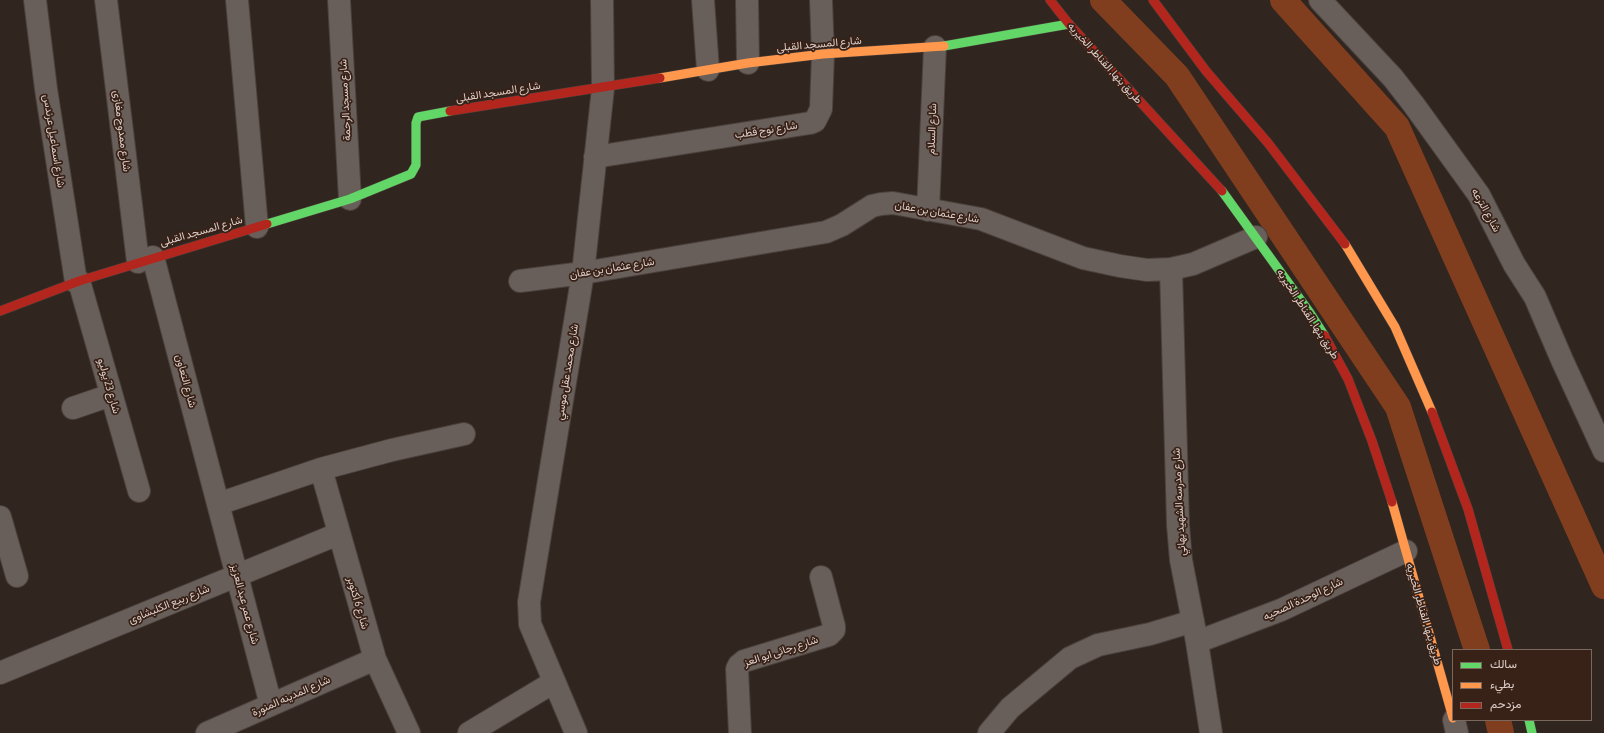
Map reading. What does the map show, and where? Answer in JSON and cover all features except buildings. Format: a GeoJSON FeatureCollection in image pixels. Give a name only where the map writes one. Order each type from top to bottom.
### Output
{"type":"FeatureCollection","features":[{"type":"Feature","properties":{"kind":"street","name":"شارع اسماعيل عرندس"},"geometry":{"type":"LineString","coordinates":[[35,0],[46,89],[77,282]]}},
{"type":"Feature","properties":{"kind":"street","name":"شارع ممدوح مغازى"},"geometry":{"type":"LineString","coordinates":[[106,0],[146,259]]}},
{"type":"Feature","properties":{"kind":"street"},"geometry":{"type":"LineString","coordinates":[[236,0],[257,227]]}},
{"type":"Feature","properties":{"kind":"street","name":"شارع مسجد الرحمة"},"geometry":{"type":"LineString","coordinates":[[339,0],[350,199]]}},
{"type":"Feature","properties":{"kind":"street","name":"شارع محمد عقل موسي"},"geometry":{"type":"LineString","coordinates":[[576,733],[530,624],[529,602],[583,273],[603,88],[602,0]]}},
{"type":"Feature","properties":{"kind":"street"},"geometry":{"type":"LineString","coordinates":[[703,0],[708,70]]}},
{"type":"Feature","properties":{"kind":"street"},"geometry":{"type":"LineString","coordinates":[[747,0],[748,63]]}},
{"type":"Feature","properties":{"kind":"street","name":"شارع نوح قطب"},"geometry":{"type":"LineString","coordinates":[[595,157],[815,121],[821,109],[823,54],[821,0]]}},
{"type":"Feature","properties":{"kind":"street","name":"طريق بنها, القناطر الخيريه"},"geometry":{"type":"LineString","coordinates":[[1050,0],[1069,24],[1228,198],[1310,312],[1332,348],[1348,379],[1374,448],[1406,551],[1452,715]]}},
{"type":"Feature","properties":{"kind":"street"},"geometry":{"type":"LineString","coordinates":[[1153,0],[1206,71],[1268,144],[1344,243],[1394,327],[1428,401],[1468,509],[1508,649]]}},
{"type":"Feature","properties":{"kind":"street","name":"شارع الترعه"},"geometry":{"type":"LineString","coordinates":[[1320,0],[1393,78],[1479,195],[1514,264],[1535,297],[1604,451]]}},
{"type":"Feature","properties":{"kind":"street","name":"شارع المسجد القبلى"},"geometry":{"type":"LineString","coordinates":[[0,311],[77,282],[146,259],[350,199],[411,174],[416,165],[416,123],[418,117],[603,88],[748,63],[823,54],[935,47],[1069,24]]}},
{"type":"Feature","properties":{"kind":"street","name":"شارع السلام"},"geometry":{"type":"LineString","coordinates":[[928,210],[935,47]]}},
{"type":"Feature","properties":{"kind":"street","name":"شارع عثمان بن عفان"},"geometry":{"type":"LineString","coordinates":[[520,281],[583,273],[826,232],[842,225],[872,206],[893,203],[981,219],[1083,258],[1147,270],[1171,269],[1193,264],[1256,237]]}},
{"type":"Feature","properties":{"kind":"street","name":"شارع التعاون"},"geometry":{"type":"LineString","coordinates":[[146,259],[218,504]]}},
{"type":"Feature","properties":{"kind":"street","name":"شارع مدرسه الشهيد بهائي"},"geometry":{"type":"LineString","coordinates":[[1171,269],[1178,524],[1181,560],[1197,642],[1211,733]]}},
{"type":"Feature","properties":{"kind":"street","name":"شارع 23 يوليو"},"geometry":{"type":"LineString","coordinates":[[77,282],[139,491]]}},
{"type":"Feature","properties":{"kind":"street"},"geometry":{"type":"LineString","coordinates":[[73,408],[111,395]]}},
{"type":"Feature","properties":{"kind":"street"},"geometry":{"type":"LineString","coordinates":[[218,504],[320,469],[392,450],[464,434]]}},
{"type":"Feature","properties":{"kind":"street","name":"شارع 6 أكتوبر"},"geometry":{"type":"LineString","coordinates":[[320,469],[375,659],[409,733]]}},
{"type":"Feature","properties":{"kind":"street","name":"شارع عمر عبد العزيز"},"geometry":{"type":"LineString","coordinates":[[218,504],[271,705]]}},
{"type":"Feature","properties":{"kind":"street"},"geometry":{"type":"LineString","coordinates":[[0,517],[17,576]]}},
{"type":"Feature","properties":{"kind":"street","name":"شارع ربيع الكلبشاوى"},"geometry":{"type":"LineString","coordinates":[[0,673],[338,534]]}},
{"type":"Feature","properties":{"kind":"street","name":"شارع الوحدة الصحيه"},"geometry":{"type":"LineString","coordinates":[[1197,642],[1281,610],[1406,551]]}},
{"type":"Feature","properties":{"kind":"street","name":"شارع رجائى ابو العز"},"geometry":{"type":"LineString","coordinates":[[740,733],[738,665],[744,661],[829,635],[834,630],[821,577]]}},
{"type":"Feature","properties":{"kind":"street"},"geometry":{"type":"LineString","coordinates":[[990,733],[1010,708],[1070,658],[1098,645],[1150,634],[1193,621]]}},
{"type":"Feature","properties":{"kind":"street","name":"شارع المدينه المنورة"},"geometry":{"type":"LineString","coordinates":[[207,733],[375,659]]}},
{"type":"Feature","properties":{"kind":"street"},"geometry":{"type":"LineString","coordinates":[[469,733],[554,682]]}},
{"type":"Feature","properties":{"kind":"street","name":"طريق بنها, القناطر الخيريه"},"geometry":{"type":"LineString","coordinates":[[1454,721],[1457,733]]}},
{"type":"Feature","properties":{"kind":"street"},"geometry":{"type":"LineString","coordinates":[[1529,721],[1532,733]]}},
{"type":"Feature","properties":{"kind":"waterway"},"geometry":{"type":"LineString","coordinates":[[1103,0],[1177,76],[1398,407],[1477,649]]}},
{"type":"Feature","properties":{"kind":"waterway"},"geometry":{"type":"LineString","coordinates":[[1283,0],[1397,127],[1604,586]]}},
{"type":"Feature","properties":{"kind":"waterway"},"geometry":{"type":"LineString","coordinates":[[1498,721],[1501,733]]}},
{"type":"Feature","properties":{"kind":"traffic: fast"},"geometry":{"type":"LineString","coordinates":[[944,46],[1069,24]]}},
{"type":"Feature","properties":{"kind":"traffic: fast"},"geometry":{"type":"LineString","coordinates":[[267,224],[350,199],[411,174],[416,165],[416,123],[418,117],[450,111]]}},
{"type":"Feature","properties":{"kind":"traffic: fast"},"geometry":{"type":"LineString","coordinates":[[1222,191],[1310,313],[1324,335]]}},
{"type":"Feature","properties":{"kind":"traffic: fast"},"geometry":{"type":"LineString","coordinates":[[1529,721],[1532,733]]}},
{"type":"Feature","properties":{"kind":"traffic: slow"},"geometry":{"type":"LineString","coordinates":[[660,78],[748,63],[823,54],[944,46]]}},
{"type":"Feature","properties":{"kind":"traffic: slow"},"geometry":{"type":"LineString","coordinates":[[1345,244],[1395,327],[1432,412]]}},
{"type":"Feature","properties":{"kind":"traffic: slow"},"geometry":{"type":"LineString","coordinates":[[1392,502],[1452,714]]}},
{"type":"Feature","properties":{"kind":"traffic: jam"},"geometry":{"type":"LineString","coordinates":[[1050,0],[1069,24],[1222,191]]}},
{"type":"Feature","properties":{"kind":"traffic: jam"},"geometry":{"type":"LineString","coordinates":[[1153,0],[1206,71],[1268,143],[1345,244]]}},
{"type":"Feature","properties":{"kind":"traffic: jam"},"geometry":{"type":"LineString","coordinates":[[450,111],[660,78]]}},
{"type":"Feature","properties":{"kind":"traffic: jam"},"geometry":{"type":"LineString","coordinates":[[0,311],[79,281],[267,224]]}},
{"type":"Feature","properties":{"kind":"traffic: jam"},"geometry":{"type":"LineString","coordinates":[[1324,335],[1348,379],[1372,441],[1392,502]]}},
{"type":"Feature","properties":{"kind":"traffic: jam"},"geometry":{"type":"LineString","coordinates":[[1432,412],[1468,509],[1508,649]]}}]}
